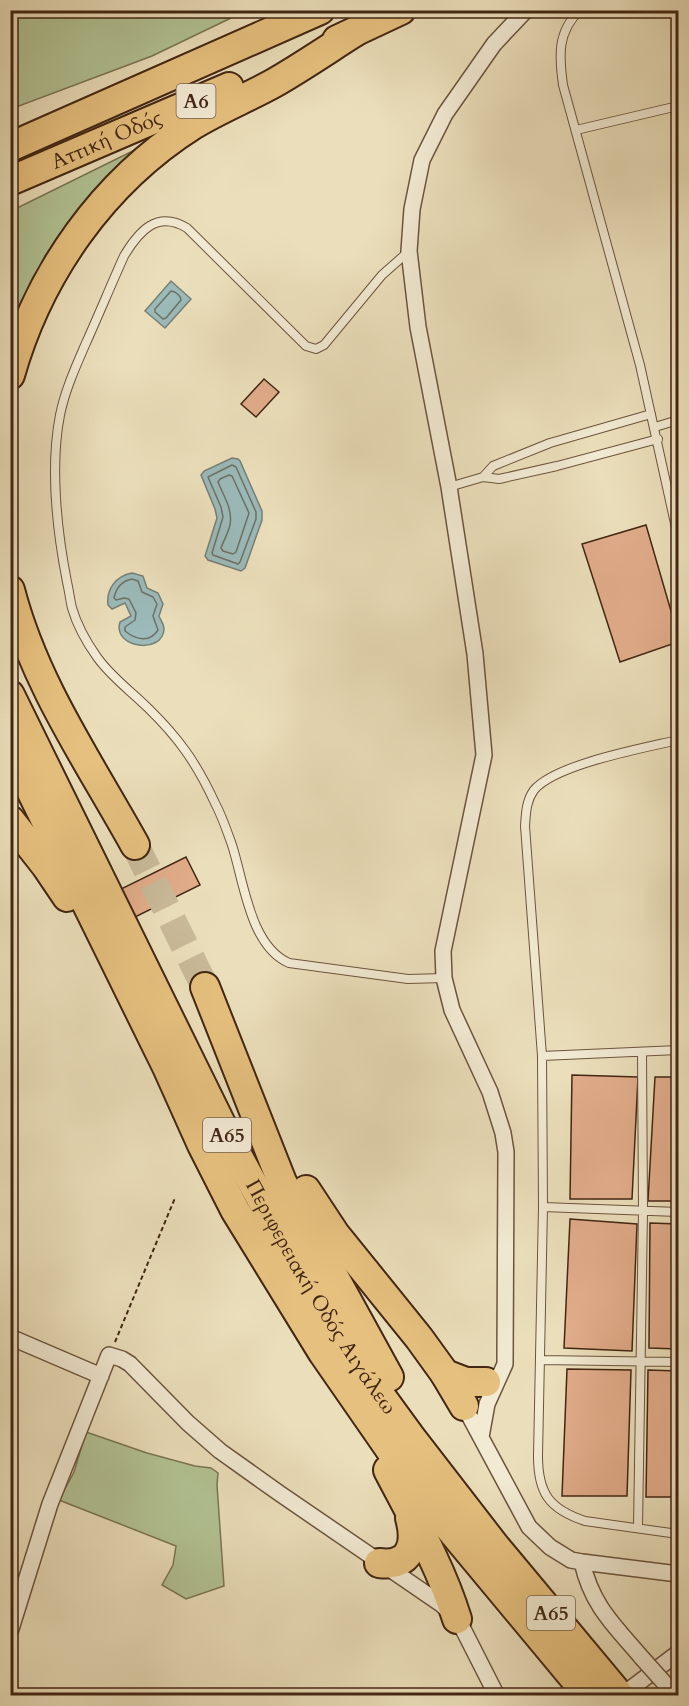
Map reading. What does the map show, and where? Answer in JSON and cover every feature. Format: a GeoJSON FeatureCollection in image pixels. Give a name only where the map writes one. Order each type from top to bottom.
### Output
{"type":"FeatureCollection","features":[{"type":"Feature","properties":{"kind":"highway","name":"Αττική Οδός"},"geometry":{"type":"LineString","coordinates":[[23,142],[320,10]]}},
{"type":"Feature","properties":{"kind":"highway","name":"Αττική Οδός"},"geometry":{"type":"LineString","coordinates":[[10,181],[355,32],[400,10]]}},
{"type":"Feature","properties":{"kind":"highway"},"geometry":{"type":"LineString","coordinates":[[10,375],[26,326],[61,258],[100,206],[128,176],[161,147],[193,126],[228,105],[274,83],[355,32]]}},
{"type":"Feature","properties":{"kind":"highway"},"geometry":{"type":"LineString","coordinates":[[10,590],[36,665],[65,722],[135,845]]}},
{"type":"Feature","properties":{"kind":"highway","name":"Περιφερειακή Οδός Αιγάλεω"},"geometry":{"type":"LineString","coordinates":[[10,695],[222,1126],[298,1267],[373,1385],[605,1692]]}},
{"type":"Feature","properties":{"kind":"highway","name":"Περιφερειακή Οδός Αιγάλεω"},"geometry":{"type":"LineString","coordinates":[[10,748],[235,1210],[323,1353],[446,1524],[605,1692]]}},
{"type":"Feature","properties":{"kind":"highway"},"geometry":{"type":"LineString","coordinates":[[10,820],[69,900],[125,1004],[167,1067]]}},
{"type":"Feature","properties":{"kind":"highway"},"geometry":{"type":"LineString","coordinates":[[205,987],[282,1182],[379,1360],[417,1422],[467,1492],[495,1546]]}},
{"type":"Feature","properties":{"kind":"highway"},"geometry":{"type":"LineString","coordinates":[[221,1026],[298,1177],[314,1203],[334,1234],[419,1338],[445,1374],[464,1406]]}},
{"type":"Feature","properties":{"kind":"highway"},"geometry":{"type":"LineString","coordinates":[[282,1284],[289,1311],[297,1329],[377,1452],[408,1507],[450,1598],[457,1619]]}},
{"type":"Feature","properties":{"kind":"highway"},"geometry":{"type":"LineString","coordinates":[[445,1374],[466,1382],[496,1373]]}},
{"type":"Feature","properties":{"kind":"highway"},"geometry":{"type":"LineString","coordinates":[[379,1563],[400,1562],[413,1546],[414,1536],[408,1507]]}},
{"type":"Feature","properties":{"kind":"street"},"geometry":{"type":"LineString","coordinates":[[481,1437],[496,1373],[507,1173],[503,1133],[490,1092],[452,1010],[444,978],[443,951],[484,755],[475,654],[449,487],[418,327],[410,251],[412,209],[422,160],[446,114],[473,72],[494,44],[526,10]]}},
{"type":"Feature","properties":{"kind":"street"},"geometry":{"type":"LineString","coordinates":[[10,1337],[101,1376]]}},
{"type":"Feature","properties":{"kind":"street"},"geometry":{"type":"LineString","coordinates":[[10,1632],[50,1504],[109,1355],[130,1364],[188,1423],[220,1451],[441,1604],[457,1619],[497,1695]]}},
{"type":"Feature","properties":{"kind":"street"},"geometry":{"type":"LineString","coordinates":[[496,1373],[464,1406],[529,1527],[550,1547],[571,1560],[678,1574]]}},
{"type":"Feature","properties":{"kind":"street"},"geometry":{"type":"LineString","coordinates":[[582,1563],[594,1599],[611,1622],[676,1695]]}},
{"type":"Feature","properties":{"kind":"street"},"geometry":{"type":"LineString","coordinates":[[605,1692],[678,1653]]}},
{"type":"Feature","properties":{"kind":"lane"},"geometry":{"type":"LineString","coordinates":[[580,10],[570,20],[562,39],[560,59],[563,85],[640,365],[678,537]]}},
{"type":"Feature","properties":{"kind":"lane"},"geometry":{"type":"LineString","coordinates":[[576,130],[678,106]]}},
{"type":"Feature","properties":{"kind":"lane"},"geometry":{"type":"LineString","coordinates":[[410,251],[382,275],[324,345],[315,349],[306,346],[187,228],[177,222],[166,220],[142,231],[124,256],[70,378],[60,415],[56,461],[57,507],[62,556],[73,609],[83,633],[97,657],[110,673],[147,706],[187,751],[215,803],[232,846],[251,911],[269,949],[289,963],[408,979],[444,978]]}},
{"type":"Feature","properties":{"kind":"lane"},"geometry":{"type":"LineString","coordinates":[[483,477],[493,466],[550,443],[651,414]]}},
{"type":"Feature","properties":{"kind":"lane"},"geometry":{"type":"LineString","coordinates":[[655,427],[678,420]]}},
{"type":"Feature","properties":{"kind":"lane"},"geometry":{"type":"LineString","coordinates":[[449,487],[483,477],[499,479],[557,466],[658,440]]}},
{"type":"Feature","properties":{"kind":"lane"},"geometry":{"type":"LineString","coordinates":[[678,740],[614,755],[569,769],[549,778],[535,790],[526,805],[525,826],[542,1056],[543,1208],[538,1472],[541,1485],[548,1497],[557,1508],[570,1516],[585,1521],[678,1534]]}},
{"type":"Feature","properties":{"kind":"lane"},"geometry":{"type":"LineString","coordinates":[[542,1056],[678,1050]]}},
{"type":"Feature","properties":{"kind":"lane"},"geometry":{"type":"LineString","coordinates":[[638,1528],[643,1211],[642,1052]]}},
{"type":"Feature","properties":{"kind":"lane"},"geometry":{"type":"LineString","coordinates":[[543,1208],[678,1212]]}},
{"type":"Feature","properties":{"kind":"lane"},"geometry":{"type":"LineString","coordinates":[[541,1360],[678,1362]]}},
{"type":"Feature","properties":{"kind":"path"},"geometry":{"type":"LineString","coordinates":[[109,1355],[175,1198]]}},
{"type":"Feature","properties":{"kind":"green space"},"geometry":{"type":"Polygon","coordinates":[[[64,10],[231,18],[152,56],[11,109],[11,11],[64,10]]]}},
{"type":"Feature","properties":{"kind":"green space"},"geometry":{"type":"Polygon","coordinates":[[[153,141],[94,193],[45,256],[11,323],[10,227],[15,209],[153,141]]]}},
{"type":"Feature","properties":{"kind":"green space"},"geometry":{"type":"Polygon","coordinates":[[[86,1432],[147,1453],[211,1468],[218,1473],[224,1586],[186,1599],[162,1585],[173,1565],[176,1546],[59,1500],[74,1472],[86,1432]]]}},
{"type":"Feature","properties":{"kind":"water"},"geometry":{"type":"Polygon","coordinates":[[[171,281],[191,299],[165,328],[145,311],[171,281]]]}},
{"type":"Feature","properties":{"kind":"water"},"geometry":{"type":"Polygon","coordinates":[[[232,458],[240,461],[262,511],[262,520],[245,568],[241,571],[208,560],[205,556],[217,518],[201,475],[204,471],[232,458]]]}},
{"type":"Feature","properties":{"kind":"water"},"geometry":{"type":"Polygon","coordinates":[[[132,573],[143,576],[147,588],[158,593],[163,604],[159,616],[164,629],[156,643],[139,645],[123,638],[120,622],[131,616],[125,603],[112,609],[108,605],[113,584],[121,577],[132,573]]]}},
{"type":"Feature","properties":{"kind":"building"},"geometry":{"type":"Polygon","coordinates":[[[264,379],[279,392],[256,417],[241,404],[264,379]]]}},
{"type":"Feature","properties":{"kind":"building"},"geometry":{"type":"Polygon","coordinates":[[[646,525],[678,635],[678,642],[620,662],[582,544],[646,525]]]}},
{"type":"Feature","properties":{"kind":"building"},"geometry":{"type":"Polygon","coordinates":[[[186,857],[200,885],[133,918],[119,890],[186,857]]]}},
{"type":"Feature","properties":{"kind":"building"},"geometry":{"type":"Polygon","coordinates":[[[572,1075],[638,1077],[632,1199],[570,1199],[572,1075]]]}},
{"type":"Feature","properties":{"kind":"building"},"geometry":{"type":"Polygon","coordinates":[[[655,1077],[678,1077],[678,1201],[648,1201],[655,1077]]]}},
{"type":"Feature","properties":{"kind":"building"},"geometry":{"type":"Polygon","coordinates":[[[570,1219],[637,1224],[632,1351],[564,1348],[570,1219]]]}},
{"type":"Feature","properties":{"kind":"building"},"geometry":{"type":"Polygon","coordinates":[[[650,1223],[678,1224],[678,1349],[649,1348],[650,1223]]]}},
{"type":"Feature","properties":{"kind":"building"},"geometry":{"type":"Polygon","coordinates":[[[567,1369],[631,1370],[627,1496],[562,1496],[567,1369]]]}},
{"type":"Feature","properties":{"kind":"building"},"geometry":{"type":"Polygon","coordinates":[[[648,1370],[678,1371],[678,1497],[646,1497],[648,1370]]]}},
{"type":"Feature","properties":{"kind":"tunnel"},"geometry":{"type":"LineString","coordinates":[[135,845],[205,987]]}},
{"type":"Feature","properties":{"kind":"railway"},"geometry":{"type":"LineString","coordinates":[[669,1696],[678,1688]]}}]}
